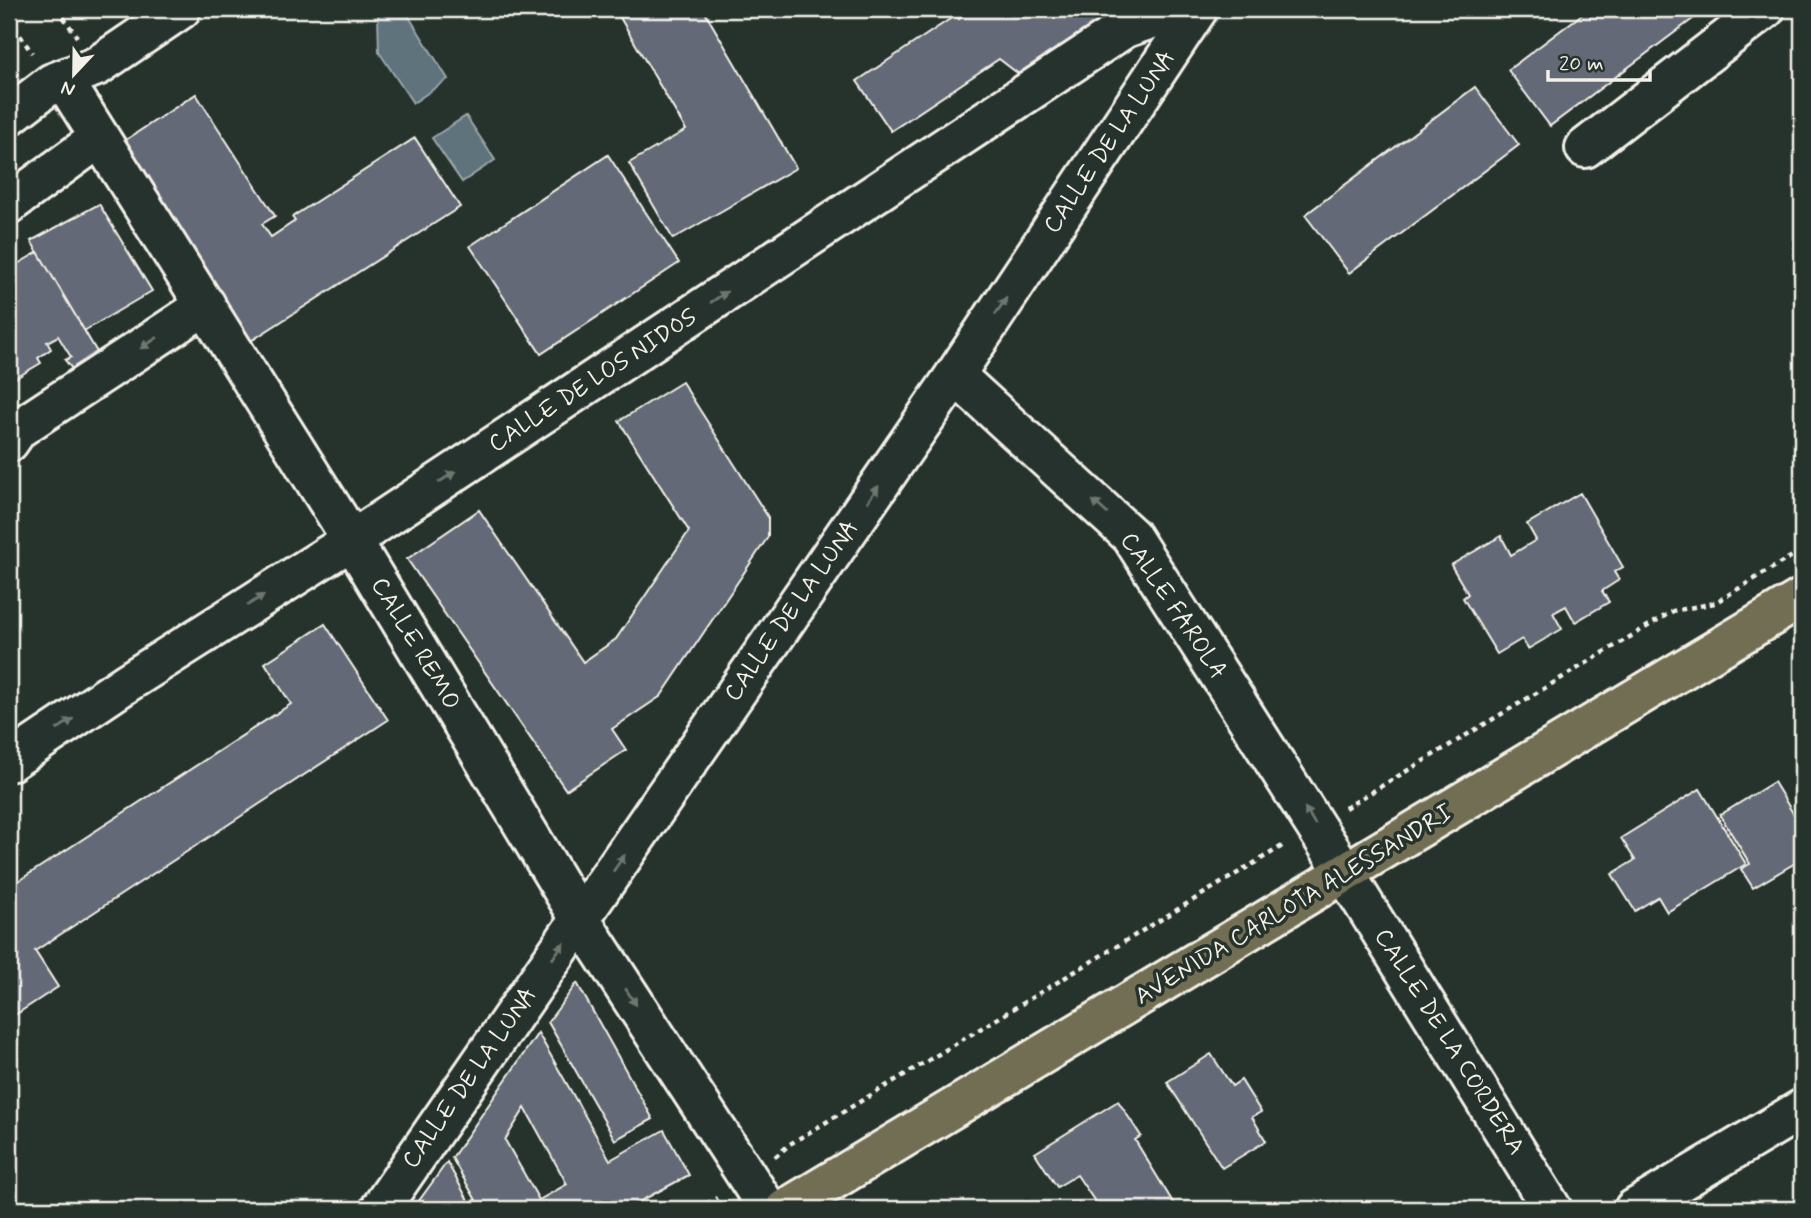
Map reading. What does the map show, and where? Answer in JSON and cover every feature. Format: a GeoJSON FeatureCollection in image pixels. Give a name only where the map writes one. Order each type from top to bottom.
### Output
{"type":"FeatureCollection","features":[{"type":"Feature","properties":{"kind":"main road","name":"AVENIDA CARLOTA ALESSANDRI"},"geometry":{"type":"LineString","coordinates":[[785,1209],[1802,598]]}},
{"type":"Feature","properties":{"kind":"street"},"geometry":{"type":"LineString","coordinates":[[9,116],[62,79],[97,66],[181,9]]}},
{"type":"Feature","properties":{"kind":"street","name":"CALLE DE LOS NIDOS"},"geometry":{"type":"LineString","coordinates":[[9,762],[128,682],[352,540],[1125,28],[1181,9]]}},
{"type":"Feature","properties":{"kind":"street","name":"CALLE DE LA LUNA"},"geometry":{"type":"LineString","coordinates":[[380,1209],[955,375],[1198,9]]}},
{"type":"Feature","properties":{"kind":"street"},"geometry":{"type":"LineString","coordinates":[[1585,148],[1765,9]]}},
{"type":"Feature","properties":{"kind":"street","name":"CALLE REMO"},"geometry":{"type":"LineString","coordinates":[[62,79],[352,540],[580,919],[759,1194]]}},
{"type":"Feature","properties":{"kind":"street"},"geometry":{"type":"LineString","coordinates":[[9,204],[98,139]]}},
{"type":"Feature","properties":{"kind":"street"},"geometry":{"type":"LineString","coordinates":[[9,442],[18,429],[206,305]]}},
{"type":"Feature","properties":{"kind":"street","name":"CALLE FAROLA"},"geometry":{"type":"LineString","coordinates":[[955,375],[1131,536],[1345,874]]}},
{"type":"Feature","properties":{"kind":"street","name":"CALLE DE LA CORDERA"},"geometry":{"type":"LineString","coordinates":[[1345,874],[1552,1209]]}},
{"type":"Feature","properties":{"kind":"street"},"geometry":{"type":"LineString","coordinates":[[1634,1209],[1802,1109]]}},
{"type":"Feature","properties":{"kind":"path"},"geometry":{"type":"LineString","coordinates":[[698,1209],[759,1194],[790,1144],[1672,611],[1715,603],[1802,550]]}},
{"type":"Feature","properties":{"kind":"water"},"geometry":{"type":"Polygon","coordinates":[[[389,9],[404,9],[448,79],[413,103],[379,52],[378,15],[389,9]]]}},
{"type":"Feature","properties":{"kind":"water"},"geometry":{"type":"Polygon","coordinates":[[[466,116],[495,160],[462,182],[432,138],[466,116]]]}},
{"type":"Feature","properties":{"kind":"building"},"geometry":{"type":"Polygon","coordinates":[[[615,9],[703,9],[796,168],[673,239],[629,163],[686,130],[615,9]]]}},
{"type":"Feature","properties":{"kind":"building"},"geometry":{"type":"Polygon","coordinates":[[[970,9],[1117,10],[1020,75],[999,59],[891,131],[857,81],[956,15],[959,19],[970,9]]]}},
{"type":"Feature","properties":{"kind":"building"},"geometry":{"type":"Polygon","coordinates":[[[1589,9],[1706,9],[1550,126],[1508,70],[1589,9]]]}},
{"type":"Feature","properties":{"kind":"building"},"geometry":{"type":"Polygon","coordinates":[[[1475,87],[1519,145],[1349,273],[1305,215],[1475,87]]]}},
{"type":"Feature","properties":{"kind":"building"},"geometry":{"type":"Polygon","coordinates":[[[196,94],[275,216],[262,224],[271,237],[295,221],[292,217],[415,138],[460,207],[243,346],[115,147],[196,94]]]}},
{"type":"Feature","properties":{"kind":"building"},"geometry":{"type":"Polygon","coordinates":[[[608,155],[679,263],[541,354],[470,246],[608,155]]]}},
{"type":"Feature","properties":{"kind":"building"},"geometry":{"type":"Polygon","coordinates":[[[99,204],[152,291],[84,331],[31,241],[99,204]]]}},
{"type":"Feature","properties":{"kind":"building"},"geometry":{"type":"Polygon","coordinates":[[[38,252],[101,359],[77,375],[65,360],[71,357],[58,336],[47,342],[51,349],[38,358],[41,363],[9,382],[9,269],[38,252]]]}},
{"type":"Feature","properties":{"kind":"building"},"geometry":{"type":"Polygon","coordinates":[[[682,382],[768,517],[768,537],[661,696],[612,729],[626,750],[566,790],[407,559],[479,510],[583,662],[616,639],[689,531],[619,421],[682,382]]]}},
{"type":"Feature","properties":{"kind":"building"},"geometry":{"type":"Polygon","coordinates":[[[1580,493],[1623,567],[1614,572],[1619,580],[1602,591],[1609,602],[1575,622],[1566,606],[1553,613],[1562,629],[1528,649],[1522,639],[1497,654],[1463,598],[1468,594],[1451,565],[1501,536],[1511,555],[1536,540],[1527,524],[1580,493]]]}},
{"type":"Feature","properties":{"kind":"building"},"geometry":{"type":"Polygon","coordinates":[[[325,624],[388,720],[35,951],[58,987],[9,1019],[9,887],[291,704],[265,663],[325,624]]]}},
{"type":"Feature","properties":{"kind":"building"},"geometry":{"type":"Polygon","coordinates":[[[1774,782],[1802,828],[1802,859],[1753,888],[1741,869],[1750,864],[1720,815],[1774,782]]]}},
{"type":"Feature","properties":{"kind":"building"},"geometry":{"type":"Polygon","coordinates":[[[1700,789],[1746,864],[1667,912],[1658,897],[1635,911],[1612,874],[1635,860],[1621,838],[1700,789]]]}},
{"type":"Feature","properties":{"kind":"building"},"geometry":{"type":"Polygon","coordinates":[[[577,983],[653,1119],[615,1140],[548,1022],[577,983]]]}},
{"type":"Feature","properties":{"kind":"building"},"geometry":{"type":"Polygon","coordinates":[[[538,1033],[610,1160],[664,1130],[689,1175],[626,1209],[481,1209],[452,1158],[538,1033]],[[525,1108],[505,1140],[539,1200],[567,1184],[525,1108]]]}},
{"type":"Feature","properties":{"kind":"building"},"geometry":{"type":"Polygon","coordinates":[[[1211,1054],[1232,1086],[1241,1080],[1261,1112],[1252,1117],[1266,1141],[1222,1168],[1167,1082],[1211,1054]]]}},
{"type":"Feature","properties":{"kind":"building"},"geometry":{"type":"Polygon","coordinates":[[[1118,1101],[1141,1136],[1135,1140],[1177,1209],[1100,1209],[1077,1175],[1057,1187],[1035,1153],[1118,1101]]]}},
{"type":"Feature","properties":{"kind":"building"},"geometry":{"type":"Polygon","coordinates":[[[447,1162],[473,1209],[413,1209],[447,1162]]]}}]}
